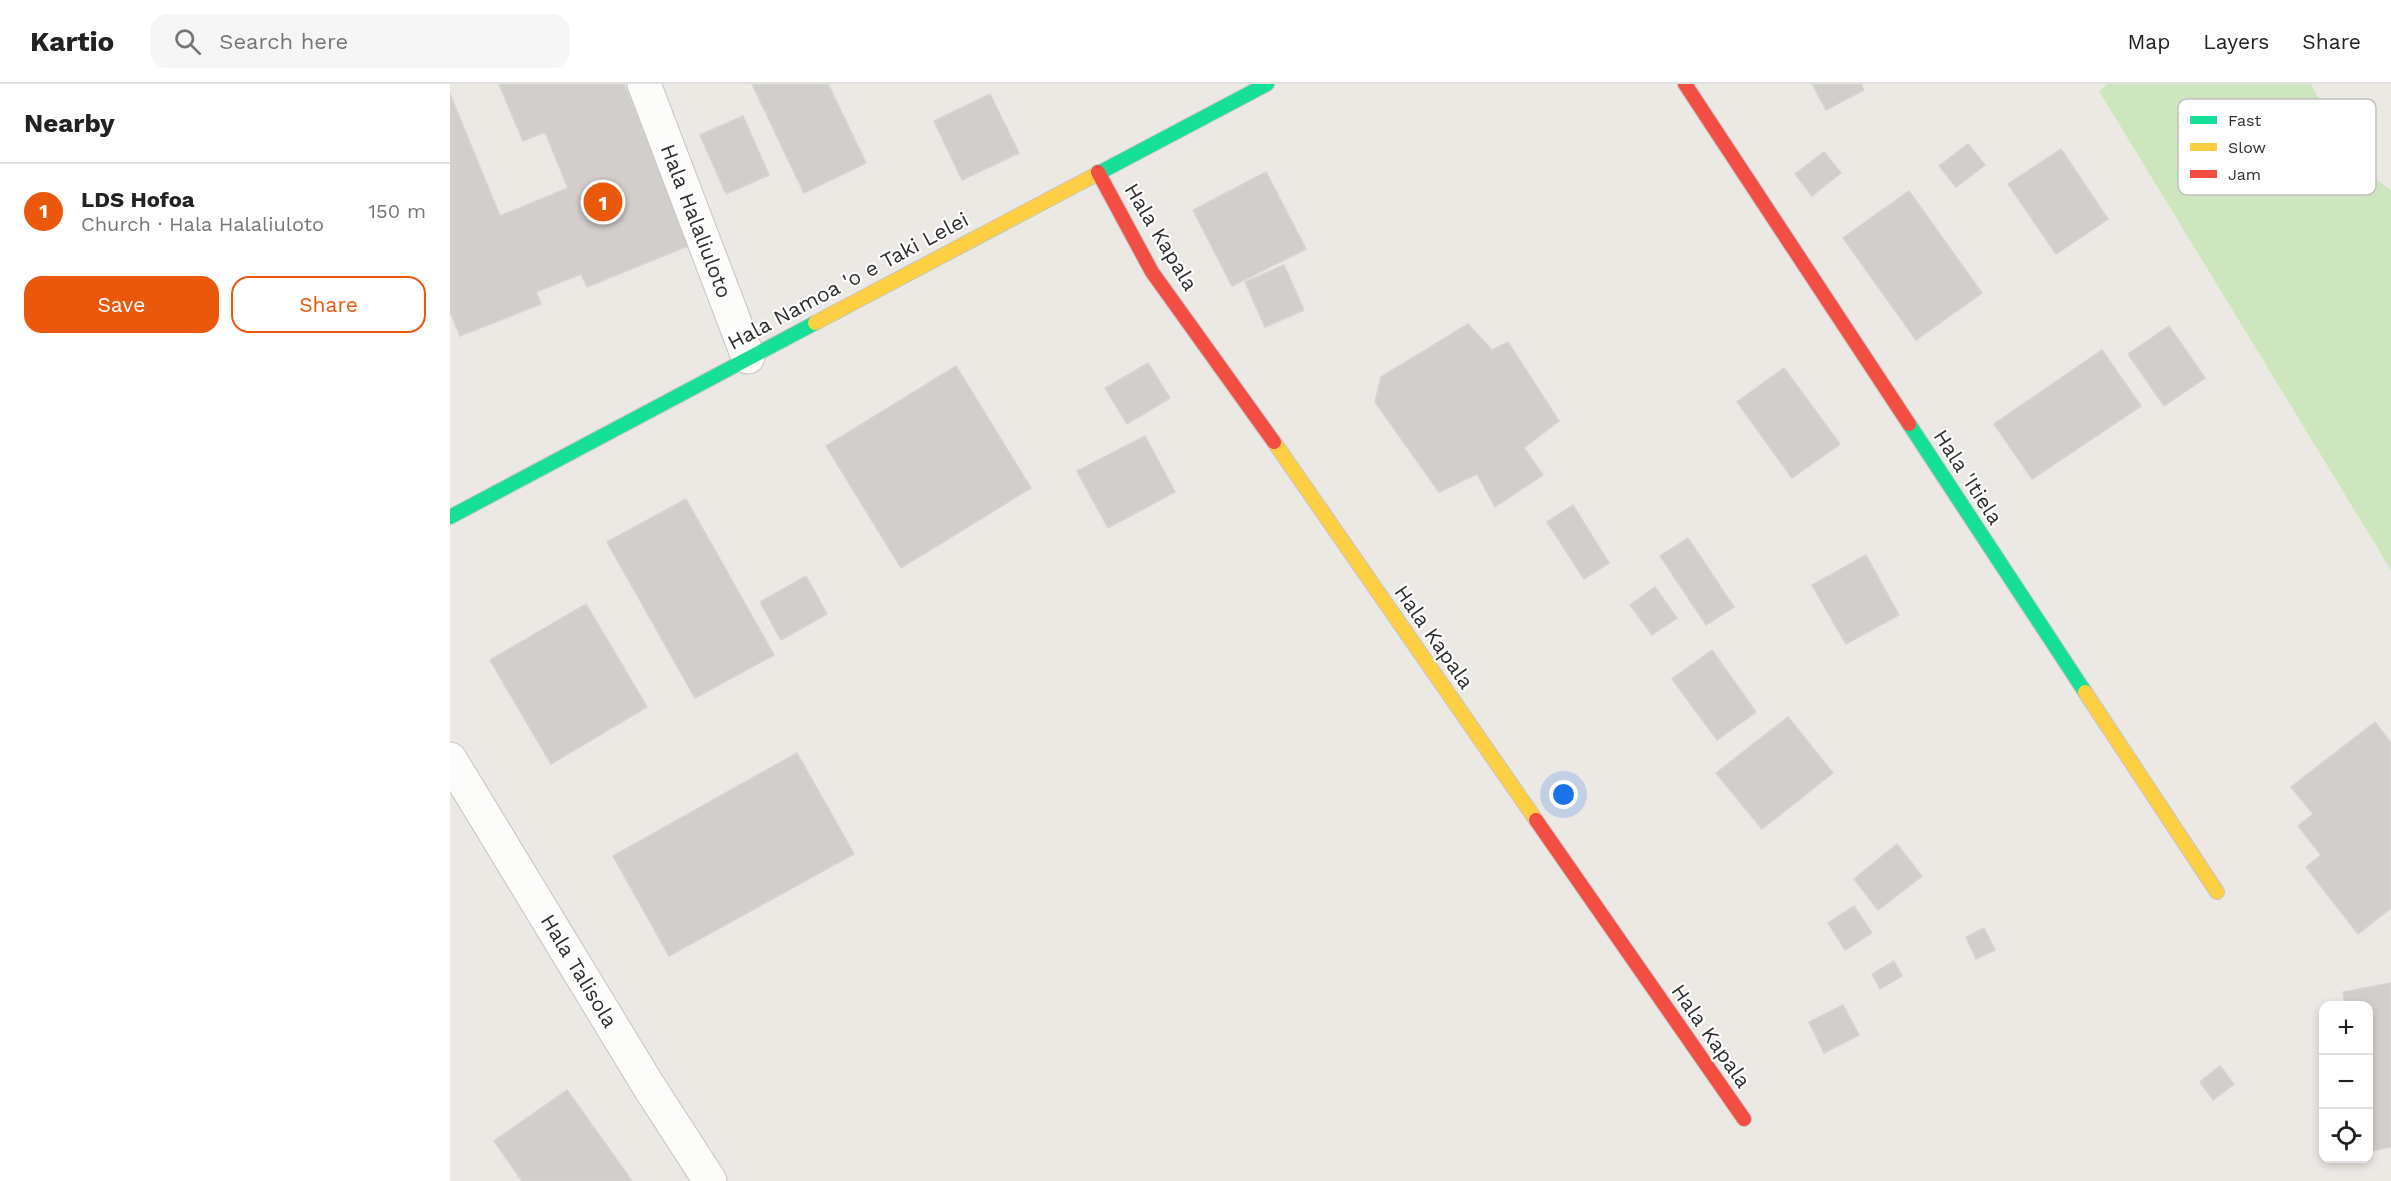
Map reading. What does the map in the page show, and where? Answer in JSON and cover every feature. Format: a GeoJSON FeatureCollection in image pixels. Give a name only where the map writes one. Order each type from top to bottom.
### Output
{"type":"FeatureCollection","features":[{"type":"Feature","properties":{"kind":"street","name":"Hala Halaliuloto"},"geometry":{"type":"LineString","coordinates":[[644,84],[748,357]]}},
{"type":"Feature","properties":{"kind":"street","name":"Hala Namoa 'o e Taki Lelei"},"geometry":{"type":"LineString","coordinates":[[450,517],[748,357],[1267,84]]}},
{"type":"Feature","properties":{"kind":"street","name":"Hala 'Itiela"},"geometry":{"type":"LineString","coordinates":[[1685,84],[2217,892]]}},
{"type":"Feature","properties":{"kind":"street","name":"Hala Kapala"},"geometry":{"type":"LineString","coordinates":[[1098,172],[1152,272],[1307,489],[1744,1119]]}},
{"type":"Feature","properties":{"kind":"street","name":"Hala Talisola"},"geometry":{"type":"LineString","coordinates":[[450,759],[648,1085],[710,1181]]}},
{"type":"Feature","properties":{"kind":"green space"},"geometry":{"type":"Polygon","coordinates":[[[2108,84],[2311,84],[2319,99],[2178,99],[2178,195],[2376,195],[2376,179],[2391,190],[2391,570],[2099,91],[2108,84]]]}},
{"type":"Feature","properties":{"kind":"building"},"geometry":{"type":"Polygon","coordinates":[[[499,84],[624,84],[690,245],[587,287],[581,274],[536,292],[541,304],[460,336],[450,312],[450,94],[500,216],[568,188],[545,132],[523,141],[499,84]]]}},
{"type":"Feature","properties":{"kind":"building"},"geometry":{"type":"Polygon","coordinates":[[[752,84],[828,84],[866,163],[804,193],[752,84]]]}},
{"type":"Feature","properties":{"kind":"building"},"geometry":{"type":"Polygon","coordinates":[[[1812,84],[1861,84],[1864,90],[1826,110],[1812,84]]]}},
{"type":"Feature","properties":{"kind":"building"},"geometry":{"type":"Polygon","coordinates":[[[990,94],[1019,153],[962,180],[934,121],[990,94]]]}},
{"type":"Feature","properties":{"kind":"building"},"geometry":{"type":"Polygon","coordinates":[[[743,116],[769,175],[726,194],[700,135],[743,116]]]}},
{"type":"Feature","properties":{"kind":"building"},"geometry":{"type":"Polygon","coordinates":[[[1968,144],[1985,165],[1956,187],[1939,166],[1968,144]]]}},
{"type":"Feature","properties":{"kind":"building"},"geometry":{"type":"Polygon","coordinates":[[[2061,149],[2108,219],[2056,254],[2008,184],[2061,149]]]}},
{"type":"Feature","properties":{"kind":"building"},"geometry":{"type":"Polygon","coordinates":[[[1824,152],[1841,173],[1812,196],[1795,174],[1824,152]]]}},
{"type":"Feature","properties":{"kind":"building"},"geometry":{"type":"Polygon","coordinates":[[[1266,172],[1306,249],[1232,286],[1193,210],[1266,172]]]}},
{"type":"Feature","properties":{"kind":"building"},"geometry":{"type":"Polygon","coordinates":[[[1909,191],[1982,293],[1916,340],[1843,238],[1909,191]]]}},
{"type":"Feature","properties":{"kind":"building"},"geometry":{"type":"Polygon","coordinates":[[[1284,265],[1304,310],[1265,327],[1245,282],[1284,265]]]}},
{"type":"Feature","properties":{"kind":"building"},"geometry":{"type":"Polygon","coordinates":[[[1468,324],[1492,350],[1508,342],[1559,421],[1524,448],[1543,475],[1495,507],[1477,474],[1439,492],[1375,402],[1381,377],[1468,324]]]}},
{"type":"Feature","properties":{"kind":"building"},"geometry":{"type":"Polygon","coordinates":[[[2169,326],[2205,378],[2164,406],[2128,354],[2169,326]]]}},
{"type":"Feature","properties":{"kind":"building"},"geometry":{"type":"Polygon","coordinates":[[[2102,350],[2141,406],[2032,479],[1994,424],[2102,350]]]}},
{"type":"Feature","properties":{"kind":"building"},"geometry":{"type":"Polygon","coordinates":[[[1148,363],[1170,398],[1127,424],[1105,388],[1148,363]]]}},
{"type":"Feature","properties":{"kind":"building"},"geometry":{"type":"Polygon","coordinates":[[[956,366],[1031,488],[901,568],[826,446],[956,366]]]}},
{"type":"Feature","properties":{"kind":"building"},"geometry":{"type":"Polygon","coordinates":[[[1784,368],[1840,444],[1792,478],[1737,402],[1784,368]]]}},
{"type":"Feature","properties":{"kind":"building"},"geometry":{"type":"Polygon","coordinates":[[[1145,436],[1175,492],[1108,528],[1077,471],[1145,436]]]}},
{"type":"Feature","properties":{"kind":"building"},"geometry":{"type":"Polygon","coordinates":[[[686,499],[774,655],[695,698],[607,542],[686,499]]]}},
{"type":"Feature","properties":{"kind":"building"},"geometry":{"type":"Polygon","coordinates":[[[1573,505],[1609,563],[1584,579],[1547,522],[1573,505]]]}},
{"type":"Feature","properties":{"kind":"building"},"geometry":{"type":"Polygon","coordinates":[[[1688,538],[1734,607],[1706,625],[1660,556],[1688,538]]]}},
{"type":"Feature","properties":{"kind":"building"},"geometry":{"type":"Polygon","coordinates":[[[1866,555],[1899,615],[1846,644],[1812,585],[1866,555]]]}},
{"type":"Feature","properties":{"kind":"building"},"geometry":{"type":"Polygon","coordinates":[[[806,576],[827,614],[781,640],[760,602],[806,576]]]}},
{"type":"Feature","properties":{"kind":"building"},"geometry":{"type":"Polygon","coordinates":[[[1655,587],[1677,618],[1652,635],[1630,605],[1655,587]]]}},
{"type":"Feature","properties":{"kind":"building"},"geometry":{"type":"Polygon","coordinates":[[[586,604],[647,707],[551,764],[490,660],[586,604]]]}},
{"type":"Feature","properties":{"kind":"building"},"geometry":{"type":"Polygon","coordinates":[[[1712,650],[1756,712],[1717,740],[1672,679],[1712,650]]]}},
{"type":"Feature","properties":{"kind":"building"},"geometry":{"type":"Polygon","coordinates":[[[1788,717],[1833,773],[1762,829],[1716,773],[1788,717]]]}},
{"type":"Feature","properties":{"kind":"building"},"geometry":{"type":"Polygon","coordinates":[[[2375,722],[2391,743],[2391,908],[2358,934],[2306,867],[2321,855],[2298,826],[2313,814],[2291,787],[2375,722]]]}},
{"type":"Feature","properties":{"kind":"building"},"geometry":{"type":"Polygon","coordinates":[[[797,753],[854,854],[669,956],[613,856],[797,753]]]}},
{"type":"Feature","properties":{"kind":"building"},"geometry":{"type":"Polygon","coordinates":[[[1897,844],[1922,876],[1878,910],[1854,879],[1897,844]]]}},
{"type":"Feature","properties":{"kind":"building"},"geometry":{"type":"Polygon","coordinates":[[[1854,906],[1872,933],[1845,950],[1828,923],[1854,906]]]}},
{"type":"Feature","properties":{"kind":"building"},"geometry":{"type":"Polygon","coordinates":[[[1984,928],[1995,950],[1976,959],[1966,937],[1984,928]]]}},
{"type":"Feature","properties":{"kind":"building"},"geometry":{"type":"Polygon","coordinates":[[[1894,961],[1902,976],[1880,989],[1872,974],[1894,961]]]}},
{"type":"Feature","properties":{"kind":"building"},"geometry":{"type":"Polygon","coordinates":[[[2391,983],[2391,1147],[2373,1150],[2373,1001],[2344,1001],[2343,992],[2391,983]]]}},
{"type":"Feature","properties":{"kind":"building"},"geometry":{"type":"Polygon","coordinates":[[[1843,1005],[1859,1035],[1824,1053],[1809,1022],[1843,1005]]]}},
{"type":"Feature","properties":{"kind":"building"},"geometry":{"type":"Polygon","coordinates":[[[2220,1066],[2234,1084],[2213,1100],[2200,1082],[2220,1066]]]}},
{"type":"Feature","properties":{"kind":"building"},"geometry":{"type":"Polygon","coordinates":[[[567,1090],[632,1181],[522,1181],[494,1141],[567,1090]]]}},
{"type":"Feature","properties":{"kind":"traffic: fast"},"geometry":{"type":"LineString","coordinates":[[1095,175],[1267,84]]}},
{"type":"Feature","properties":{"kind":"traffic: fast"},"geometry":{"type":"LineString","coordinates":[[450,517],[815,323]]}},
{"type":"Feature","properties":{"kind":"traffic: fast"},"geometry":{"type":"LineString","coordinates":[[1909,424],[2085,692]]}},
{"type":"Feature","properties":{"kind":"traffic: slow"},"geometry":{"type":"LineString","coordinates":[[815,323],[1095,175]]}},
{"type":"Feature","properties":{"kind":"traffic: slow"},"geometry":{"type":"LineString","coordinates":[[1274,442],[1536,820]]}},
{"type":"Feature","properties":{"kind":"traffic: slow"},"geometry":{"type":"LineString","coordinates":[[2085,692],[2217,892]]}},
{"type":"Feature","properties":{"kind":"traffic: jam"},"geometry":{"type":"LineString","coordinates":[[1685,84],[1909,424]]}},
{"type":"Feature","properties":{"kind":"traffic: jam"},"geometry":{"type":"LineString","coordinates":[[1098,172],[1152,272],[1274,442]]}},
{"type":"Feature","properties":{"kind":"traffic: jam"},"geometry":{"type":"LineString","coordinates":[[1536,820],[1744,1119]]}},
{"type":"Feature","properties":{"kind":"place","name":"LDS Hofoa"},"geometry":{"type":"Point","coordinates":[603,202]}}]}
